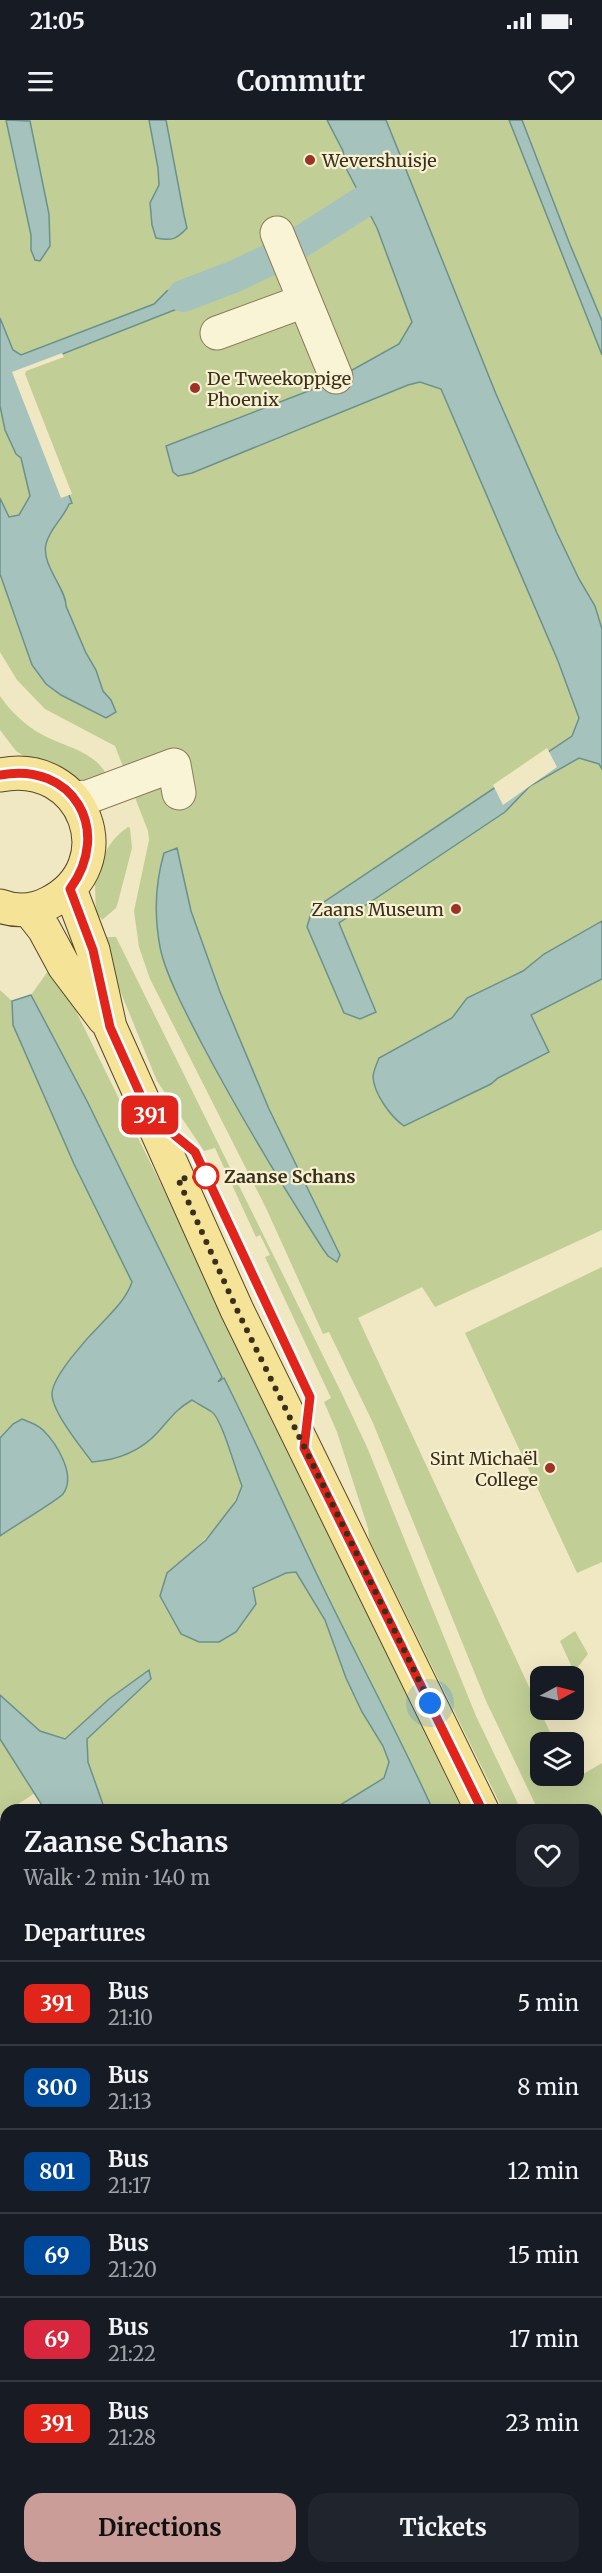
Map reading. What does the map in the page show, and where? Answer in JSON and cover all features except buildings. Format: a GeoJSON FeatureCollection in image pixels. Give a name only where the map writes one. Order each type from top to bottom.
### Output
{"type":"FeatureCollection","features":[{"type":"Feature","properties":{"kind":"main road"},"geometry":{"type":"LineString","coordinates":[[4,766],[36,774],[57,783],[74,798],[84,816],[89,836],[87,855],[81,873],[70,889],[57,899],[14,908]]}},
{"type":"Feature","properties":{"kind":"main road"},"geometry":{"type":"LineString","coordinates":[[70,889],[93,950],[110,1027],[237,1310],[479,1804]]}},
{"type":"Feature","properties":{"kind":"main road"},"geometry":{"type":"LineString","coordinates":[[14,908],[44,929],[64,966],[110,1027]]}},
{"type":"Feature","properties":{"kind":"street"},"geometry":{"type":"LineString","coordinates":[[276,233],[336,377]]}},
{"type":"Feature","properties":{"kind":"street"},"geometry":{"type":"LineString","coordinates":[[217,333],[304,301]]}},
{"type":"Feature","properties":{"kind":"street"},"geometry":{"type":"LineString","coordinates":[[74,798],[177,779]]}},
{"type":"Feature","properties":{"kind":"green space","name":"Zaanse Schans"},"geometry":{"type":"Polygon","coordinates":[[[0,120],[338,120],[602,720],[602,1230],[435,1307],[422,1287],[358,1318],[530,1689],[530,1720],[544,1720],[550,1732],[530,1732],[530,1786],[584,1786],[584,1774],[602,1763],[602,1804],[535,1804],[486,1701],[373,1423],[329,1332],[323,1334],[266,1208],[150,979],[139,947],[134,911],[149,840],[148,831],[115,746],[45,709],[17,680],[0,652],[0,120]]]}},
{"type":"Feature","properties":{"kind":"green space"},"geometry":{"type":"Polygon","coordinates":[[[386,120],[602,120],[602,629],[595,606],[557,533],[496,394],[386,120]]]}},
{"type":"Feature","properties":{"kind":"green space"},"geometry":{"type":"Polygon","coordinates":[[[0,696],[18,717],[35,730],[89,756],[104,770],[109,780],[79,781],[33,762],[16,751],[0,730],[0,696]]]}},
{"type":"Feature","properties":{"kind":"green space"},"geometry":{"type":"Polygon","coordinates":[[[128,827],[132,848],[118,902],[116,908],[102,920],[100,917],[96,918],[95,885],[93,884],[110,845],[128,827]]]}},
{"type":"Feature","properties":{"kind":"green space"},"geometry":{"type":"Polygon","coordinates":[[[116,937],[342,1394],[367,1447],[476,1716],[518,1804],[500,1804],[369,1539],[368,1528],[337,1432],[324,1402],[331,1398],[265,1257],[270,1255],[260,1235],[256,1237],[215,1148],[204,1151],[157,1081],[99,939],[116,937]]]}},
{"type":"Feature","properties":{"kind":"green space"},"geometry":{"type":"Polygon","coordinates":[[[53,964],[459,1804],[430,1804],[224,1379],[215,1386],[222,1377],[87,1101],[31,995],[53,964]]]}},
{"type":"Feature","properties":{"kind":"green space"},"geometry":{"type":"Polygon","coordinates":[[[0,990],[12,1001],[13,1025],[74,1164],[132,1282],[111,1315],[65,1367],[53,1402],[92,1462],[159,1431],[176,1409],[192,1400],[212,1412],[220,1425],[242,1486],[228,1512],[219,1523],[200,1544],[167,1573],[252,1588],[286,1573],[296,1572],[325,1620],[362,1712],[383,1746],[389,1763],[384,1778],[342,1804],[103,1804],[88,1762],[87,1739],[151,1680],[149,1670],[109,1699],[65,1739],[40,1731],[0,1695],[0,1536],[67,1480],[60,1457],[42,1439],[13,1424],[0,1438],[0,990]]]}},
{"type":"Feature","properties":{"kind":"green space","name":"Sint Michaël College"},"geometry":{"type":"Polygon","coordinates":[[[602,1267],[602,1562],[577,1573],[465,1333],[602,1267]]]}},
{"type":"Feature","properties":{"kind":"green space"},"geometry":{"type":"Polygon","coordinates":[[[575,1631],[588,1654],[579,1666],[571,1666],[560,1641],[575,1631]]]}},
{"type":"Feature","properties":{"kind":"green space"},"geometry":{"type":"Polygon","coordinates":[[[0,1739],[35,1793],[18,1804],[0,1804],[0,1739]]]}},
{"type":"Feature","properties":{"kind":"water"},"geometry":{"type":"Polygon","coordinates":[[[6,120],[30,121],[49,214],[50,246],[40,261],[35,260],[31,250],[31,235],[6,120]]]}},
{"type":"Feature","properties":{"kind":"water"},"geometry":{"type":"Polygon","coordinates":[[[149,120],[166,120],[187,228],[180,235],[170,239],[156,238],[152,225],[150,203],[159,185],[149,120]]]}},
{"type":"Feature","properties":{"kind":"water"},"geometry":{"type":"Polygon","coordinates":[[[327,120],[386,120],[496,394],[557,533],[595,606],[602,629],[602,769],[599,764],[579,758],[530,786],[505,812],[339,923],[376,1012],[360,1019],[344,1013],[307,927],[312,910],[572,736],[579,718],[558,661],[441,389],[420,382],[408,385],[192,473],[178,476],[173,472],[166,446],[329,383],[399,344],[412,322],[377,228],[347,170],[343,151],[327,120]]]}},
{"type":"Feature","properties":{"kind":"water"},"geometry":{"type":"Polygon","coordinates":[[[509,120],[522,120],[602,321],[602,355],[509,120]]]}},
{"type":"Feature","properties":{"kind":"water"},"geometry":{"type":"Polygon","coordinates":[[[221,271],[228,289],[24,369],[22,374],[72,503],[53,528],[45,552],[86,653],[96,670],[103,691],[111,700],[116,712],[106,718],[61,695],[46,684],[32,665],[0,574],[0,498],[9,517],[19,515],[30,496],[21,458],[16,454],[5,430],[0,406],[0,318],[13,350],[21,355],[154,304],[167,291],[221,271]]]}},
{"type":"Feature","properties":{"kind":"water"},"geometry":{"type":"Polygon","coordinates":[[[177,848],[191,911],[220,992],[269,1109],[340,1255],[337,1262],[323,1249],[245,1122],[197,1034],[167,970],[158,935],[157,888],[164,853],[177,848]]]}},
{"type":"Feature","properties":{"kind":"water"},"geometry":{"type":"Polygon","coordinates":[[[602,921],[602,979],[531,1015],[549,1052],[498,1078],[491,1084],[404,1126],[394,1117],[380,1098],[374,1084],[373,1075],[379,1058],[452,1018],[467,998],[523,971],[544,954],[602,921]]]}},
{"type":"Feature","properties":{"kind":"water"},"geometry":{"type":"Polygon","coordinates":[[[31,995],[87,1101],[222,1377],[218,1382],[224,1378],[324,1589],[430,1804],[342,1804],[384,1778],[389,1762],[383,1746],[362,1712],[346,1678],[325,1620],[296,1572],[286,1573],[253,1588],[256,1604],[236,1632],[219,1642],[199,1642],[181,1634],[160,1596],[167,1573],[206,1540],[236,1501],[242,1486],[224,1435],[212,1412],[192,1400],[136,1450],[120,1457],[92,1462],[57,1410],[52,1394],[58,1377],[80,1346],[119,1304],[132,1282],[74,1164],[13,1025],[12,1001],[31,995]]]}},
{"type":"Feature","properties":{"kind":"water"},"geometry":{"type":"Polygon","coordinates":[[[22,1419],[41,1428],[54,1443],[66,1469],[67,1486],[59,1497],[0,1536],[0,1438],[13,1424],[22,1419]]]}},
{"type":"Feature","properties":{"kind":"water"},"geometry":{"type":"Polygon","coordinates":[[[149,1670],[151,1679],[87,1739],[88,1762],[103,1804],[41,1804],[0,1739],[0,1695],[40,1731],[65,1739],[109,1699],[149,1670]]]}},
{"type":"Feature","properties":{"kind":"pier"},"geometry":{"type":"Polygon","coordinates":[[[62,353],[64,357],[26,371],[25,374],[72,494],[61,498],[12,372],[62,353]]]}},
{"type":"Feature","properties":{"kind":"pier"},"geometry":{"type":"Polygon","coordinates":[[[547,748],[557,767],[503,805],[493,785],[547,748]]]}},
{"type":"Feature","properties":{"kind":"waterway"},"geometry":{"type":"LineString","coordinates":[[183,296],[233,277],[280,255],[363,202]]}},
{"type":"Feature","properties":{"kind":"bus line","name":"391"},"geometry":{"type":"LineString","coordinates":[[0,775],[13,772],[36,774],[57,783],[74,798],[84,816],[89,836],[87,855],[81,873],[70,889],[93,950],[110,1027],[149,1114],[195,1152],[310,1397],[304,1448],[479,1804]]}},
{"type":"Feature","properties":{"kind":"place","name":"Wevershuisje"},"geometry":{"type":"Point","coordinates":[310,160]}},
{"type":"Feature","properties":{"kind":"place","name":"De Tweekoppige Phoenix"},"geometry":{"type":"Point","coordinates":[195,388]}},
{"type":"Feature","properties":{"kind":"place","name":"Zaans Museum"},"geometry":{"type":"Point","coordinates":[456,909]}},
{"type":"Feature","properties":{"kind":"place","name":"Zaanse Schans"},"geometry":{"type":"Point","coordinates":[206,1176]}},
{"type":"Feature","properties":{"kind":"place","name":"Sint Michaël College"},"geometry":{"type":"Point","coordinates":[550,1468]}},
{"type":"Feature","properties":{"kind":"route"},"geometry":{"type":"LineString","coordinates":[[206,1176],[178,1179],[237,1310],[430,1703]]}}]}
